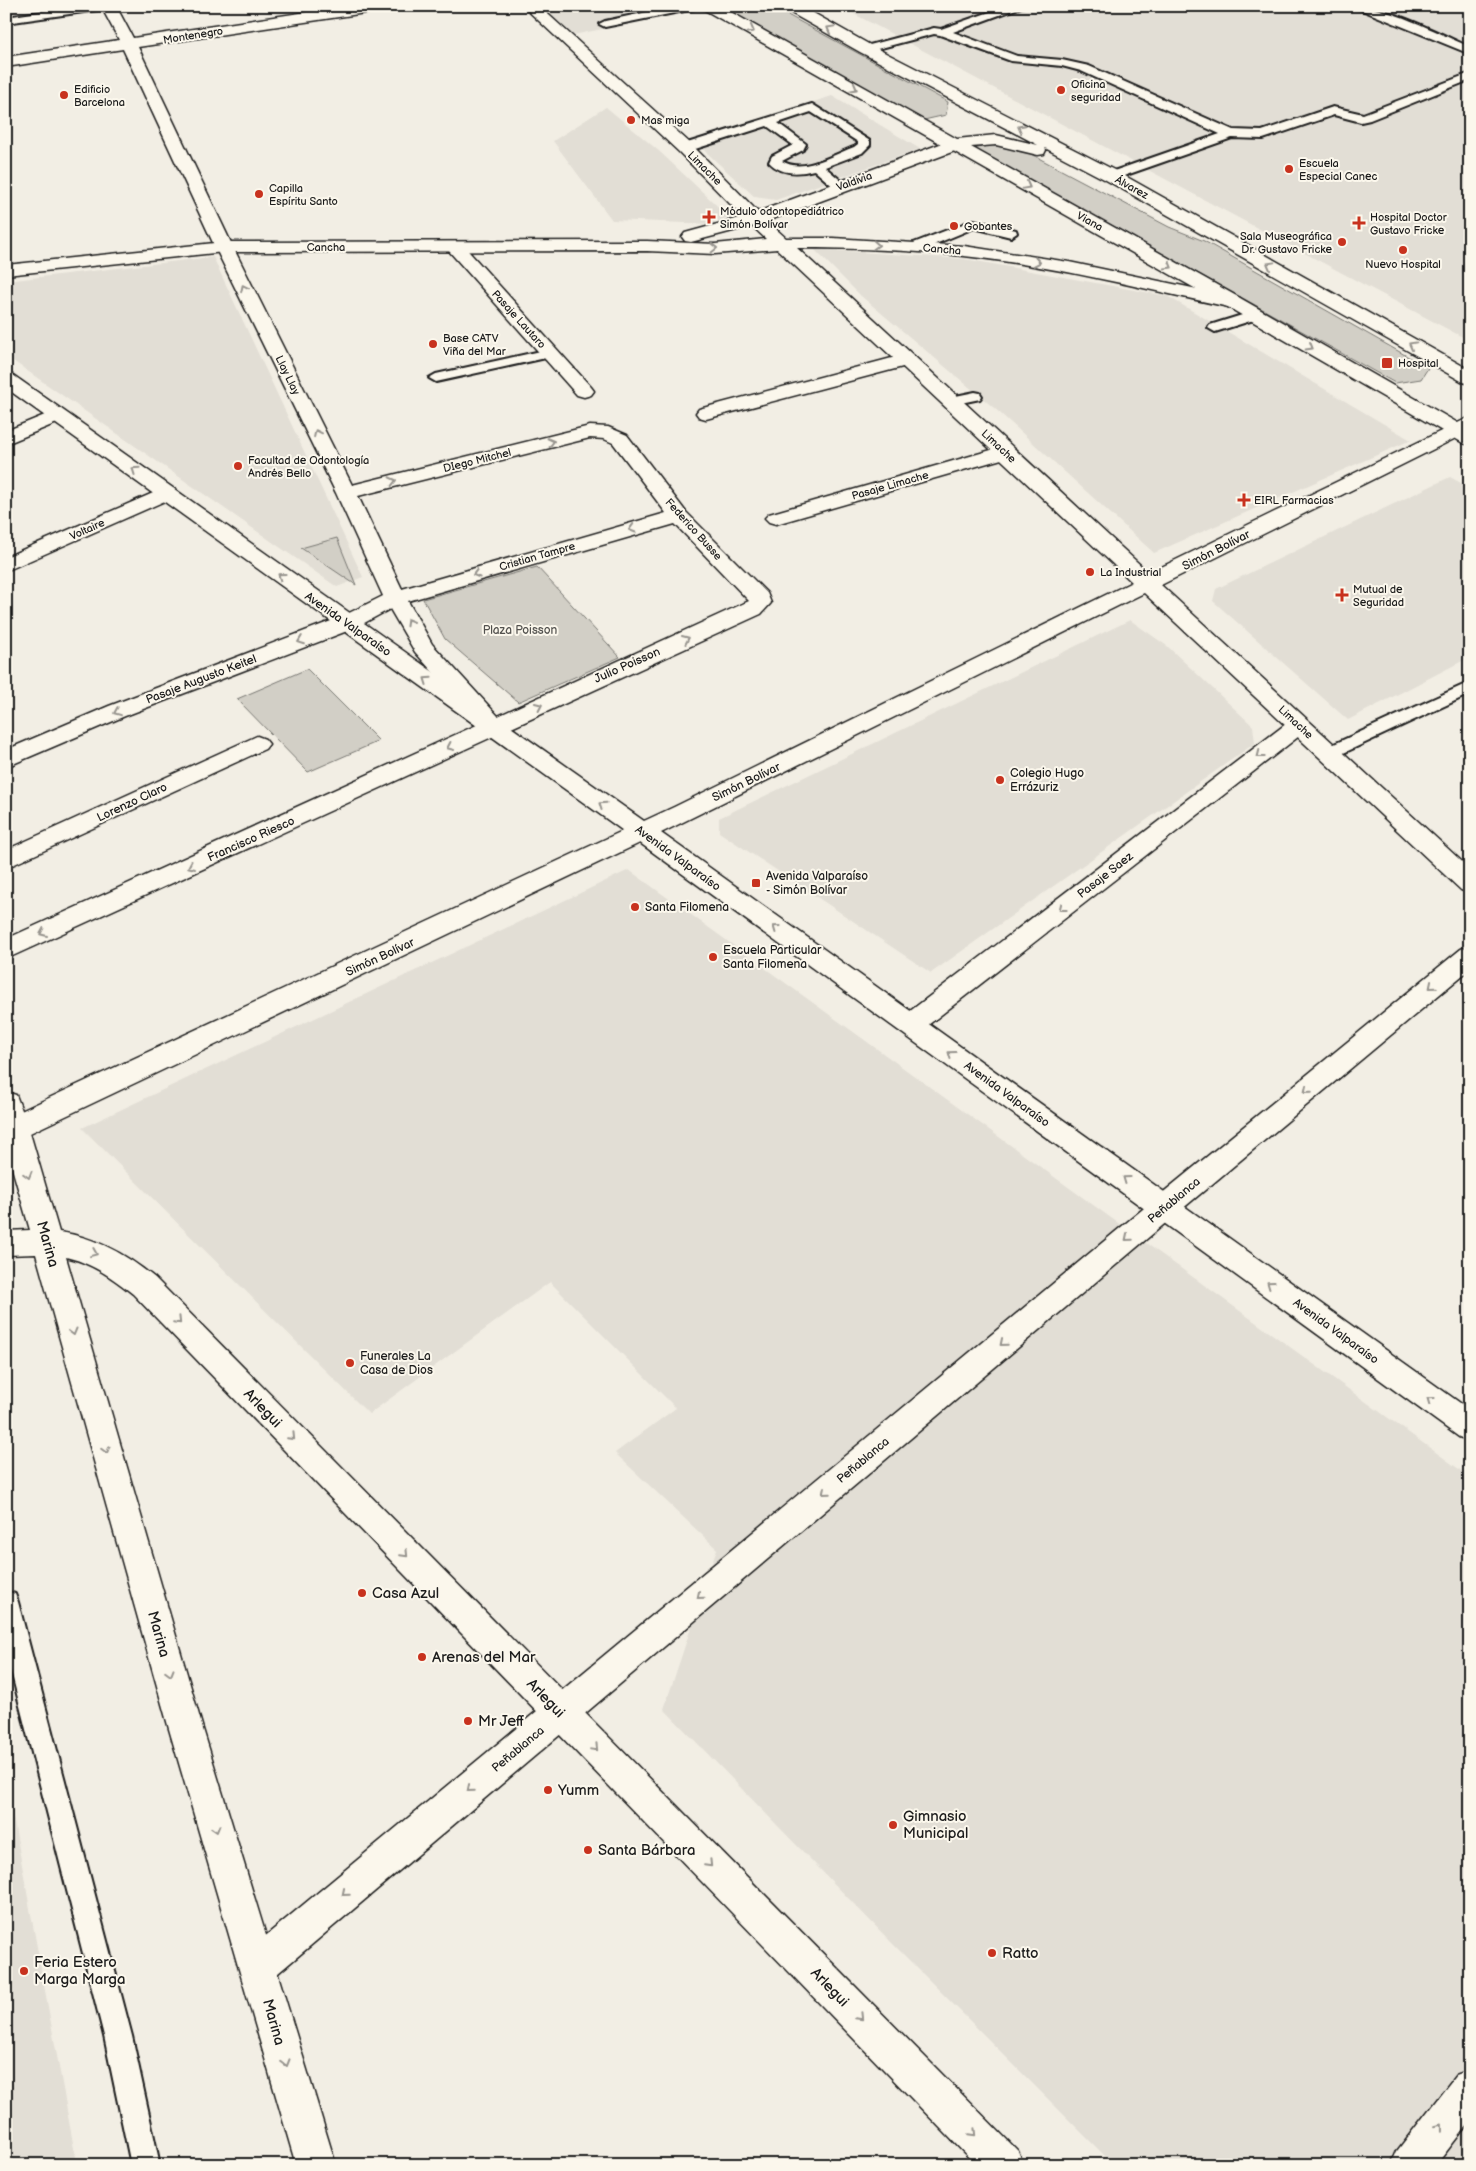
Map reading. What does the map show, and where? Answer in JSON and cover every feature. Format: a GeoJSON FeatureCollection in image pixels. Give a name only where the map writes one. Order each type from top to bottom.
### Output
{"type":"FeatureCollection","features":[{"type":"Feature","properties":{"kind":"main road","name":"Llay Llay"},"geometry":{"type":"LineString","coordinates":[[106,6],[129,45],[224,247],[346,493],[395,598],[423,646],[494,727]]}},
{"type":"Feature","properties":{"kind":"main road","name":"Montenegro"},"geometry":{"type":"LineString","coordinates":[[6,62],[379,6]]}},
{"type":"Feature","properties":{"kind":"main road","name":"Limache"},"geometry":{"type":"LineString","coordinates":[[530,6],[685,148],[754,218],[1470,884]]}},
{"type":"Feature","properties":{"kind":"main road","name":"Viana"},"geometry":{"type":"LineString","coordinates":[[708,6],[1255,315],[1465,431]]}},
{"type":"Feature","properties":{"kind":"main road","name":"Álvarez"},"geometry":{"type":"LineString","coordinates":[[788,6],[866,49],[1112,176],[1470,378]]}},
{"type":"Feature","properties":{"kind":"main road"},"geometry":{"type":"LineString","coordinates":[[811,64],[866,49]]}},
{"type":"Feature","properties":{"kind":"main road","name":"Valdivia"},"geometry":{"type":"LineString","coordinates":[[754,218],[954,145],[985,140],[1009,141],[1112,176]]}},
{"type":"Feature","properties":{"kind":"main road","name":"Cancha"},"geometry":{"type":"LineString","coordinates":[[648,246],[716,232],[754,218]]}},
{"type":"Feature","properties":{"kind":"main road","name":"Cancha"},"geometry":{"type":"LineString","coordinates":[[6,270],[224,247],[648,246],[715,249],[780,242],[916,247],[1017,258],[1070,267],[1233,302]]}},
{"type":"Feature","properties":{"kind":"main road","name":"Pasaje Lautaro"},"geometry":{"type":"LineString","coordinates":[[455,246],[584,391]]}},
{"type":"Feature","properties":{"kind":"main road"},"geometry":{"type":"LineString","coordinates":[[706,413],[907,360]]}},
{"type":"Feature","properties":{"kind":"main road","name":"Avenida Valparaíso"},"geometry":{"type":"LineString","coordinates":[[6,379],[642,832],[1470,1428]]}},
{"type":"Feature","properties":{"kind":"main road"},"geometry":{"type":"LineString","coordinates":[[6,438],[57,416]]}},
{"type":"Feature","properties":{"kind":"main road","name":"Simón Bolívar"},"geometry":{"type":"LineString","coordinates":[[8,1125],[642,832],[1147,584],[1465,431]]}},
{"type":"Feature","properties":{"kind":"main road","name":"DIego Mitchel"},"geometry":{"type":"LineString","coordinates":[[346,493],[590,432],[608,433]]}},
{"type":"Feature","properties":{"kind":"main road","name":"Federico Busse"},"geometry":{"type":"LineString","coordinates":[[608,433],[620,439],[679,516],[758,598],[760,603]]}},
{"type":"Feature","properties":{"kind":"main road","name":"Pasaje Limache"},"geometry":{"type":"LineString","coordinates":[[776,518],[1005,452]]}},
{"type":"Feature","properties":{"kind":"main road","name":"Voltaire"},"geometry":{"type":"LineString","coordinates":[[6,565],[167,493]]}},
{"type":"Feature","properties":{"kind":"main road","name":"Cristian Tampre"},"geometry":{"type":"LineString","coordinates":[[395,598],[679,516]]}},
{"type":"Feature","properties":{"kind":"main road","name":"Pasaje Augusto Keitel"},"geometry":{"type":"LineString","coordinates":[[6,759],[117,712],[347,623],[395,598]]}},
{"type":"Feature","properties":{"kind":"main road","name":"Julio Poisson"},"geometry":{"type":"LineString","coordinates":[[494,727],[753,609],[760,603]]}},
{"type":"Feature","properties":{"kind":"main road","name":"Pasaje Saez"},"geometry":{"type":"LineString","coordinates":[[910,1025],[1299,725]]}},
{"type":"Feature","properties":{"kind":"main road","name":"Francisco Riesco"},"geometry":{"type":"LineString","coordinates":[[6,950],[494,727]]}},
{"type":"Feature","properties":{"kind":"main road","name":"Lorenzo Claro"},"geometry":{"type":"LineString","coordinates":[[6,860],[257,744]]}},
{"type":"Feature","properties":{"kind":"main road","name":"Peñablanca"},"geometry":{"type":"LineString","coordinates":[[258,1966],[1165,1207],[1470,955]]}},
{"type":"Feature","properties":{"kind":"main road","name":"Marina"},"geometry":{"type":"LineString","coordinates":[[8,1125],[47,1241],[186,1730],[316,2165]]}},
{"type":"Feature","properties":{"kind":"main road","name":"Arlegui"},"geometry":{"type":"LineString","coordinates":[[6,1243],[47,1241],[74,1246],[97,1254],[123,1268],[144,1286],[1004,2165]]}},
{"type":"Feature","properties":{"kind":"main road"},"geometry":{"type":"LineString","coordinates":[[1411,2165],[1470,2089]]}},
{"type":"Feature","properties":{"kind":"lane"},"geometry":{"type":"LineString","coordinates":[[6,20],[106,6]]}},
{"type":"Feature","properties":{"kind":"lane"},"geometry":{"type":"LineString","coordinates":[[605,24],[694,6]]}},
{"type":"Feature","properties":{"kind":"lane"},"geometry":{"type":"LineString","coordinates":[[866,49],[920,34],[942,32],[1020,6]]}},
{"type":"Feature","properties":{"kind":"lane"},"geometry":{"type":"LineString","coordinates":[[1357,6],[1425,31],[1470,51]]}},
{"type":"Feature","properties":{"kind":"lane"},"geometry":{"type":"LineString","coordinates":[[942,32],[1015,59],[1062,63],[1085,68],[1232,134]]}},
{"type":"Feature","properties":{"kind":"lane"},"geometry":{"type":"LineString","coordinates":[[1112,176],[1232,134],[1263,135],[1333,110],[1361,118],[1366,117],[1470,76]]}},
{"type":"Feature","properties":{"kind":"lane"},"geometry":{"type":"LineString","coordinates":[[685,148],[768,121],[812,108],[864,141],[864,145],[858,150],[816,166],[797,171],[788,170],[775,162],[776,159],[799,147],[800,144],[768,121]]}},
{"type":"Feature","properties":{"kind":"lane"},"geometry":{"type":"LineString","coordinates":[[816,166],[840,186]]}},
{"type":"Feature","properties":{"kind":"lane"},"geometry":{"type":"LineString","coordinates":[[916,247],[973,224],[1011,233]]}},
{"type":"Feature","properties":{"kind":"lane"},"geometry":{"type":"LineString","coordinates":[[1215,328],[1255,315]]}},
{"type":"Feature","properties":{"kind":"lane"},"geometry":{"type":"LineString","coordinates":[[436,378],[550,353]]}},
{"type":"Feature","properties":{"kind":"lane"},"geometry":{"type":"LineString","coordinates":[[951,401],[974,396]]}},
{"type":"Feature","properties":{"kind":"lane"},"geometry":{"type":"LineString","coordinates":[[1329,753],[1470,687]]}},
{"type":"Feature","properties":{"kind":"lane"},"geometry":{"type":"LineString","coordinates":[[6,1602],[118,2036],[146,2165]]}},
{"type":"Feature","properties":{"kind":"shaded area"},"geometry":{"type":"Polygon","coordinates":[[[541,6],[690,6],[696,10],[573,35],[541,6]]]}},
{"type":"Feature","properties":{"kind":"shaded area","name":"Hospital Doctor Gustavo Fricke"},"geometry":{"type":"Polygon","coordinates":[[[839,6],[1470,6],[1470,341],[1026,105],[839,6]]]}},
{"type":"Feature","properties":{"kind":"shaded area"},"geometry":{"type":"Polygon","coordinates":[[[832,96],[920,149],[776,200],[755,197],[694,141],[832,96]]]}},
{"type":"Feature","properties":{"kind":"shaded area"},"geometry":{"type":"Polygon","coordinates":[[[606,107],[660,152],[729,217],[710,224],[612,220],[553,141],[606,107]]]}},
{"type":"Feature","properties":{"kind":"shaded area"},"geometry":{"type":"Polygon","coordinates":[[[814,249],[965,259],[1167,296],[1411,440],[1154,553],[1000,413],[861,296],[814,249]]]}},
{"type":"Feature","properties":{"kind":"shaded area","name":"Facultad de Odontología Andrés Bello"},"geometry":{"type":"Polygon","coordinates":[[[213,257],[363,577],[337,587],[6,356],[6,281],[213,257]]]}},
{"type":"Feature","properties":{"kind":"shaded area","name":"Mutual de Seguridad"},"geometry":{"type":"Polygon","coordinates":[[[1450,477],[1470,488],[1470,657],[1348,720],[1213,601],[1216,589],[1450,477]]]}},
{"type":"Feature","properties":{"kind":"shaded area","name":"Colegio Hugo Errázuriz"},"geometry":{"type":"Polygon","coordinates":[[[1130,620],[1167,646],[1253,726],[1255,743],[931,973],[719,832],[719,818],[1130,620]]]}},
{"type":"Feature","properties":{"kind":"shaded area"},"geometry":{"type":"Polygon","coordinates":[[[629,870],[1470,1477],[1470,2165],[1114,2165],[891,1942],[664,1709],[717,1549],[615,1453],[676,1408],[550,1282],[369,1414],[82,1128],[629,870]]]}},
{"type":"Feature","properties":{"kind":"shaded area","name":"Feria Estero Marga Marga"},"geometry":{"type":"Polygon","coordinates":[[[6,1778],[77,2165],[6,2165],[6,1778]]]}},
{"type":"Feature","properties":{"kind":"green space"},"geometry":{"type":"Polygon","coordinates":[[[720,6],[771,6],[948,102],[946,115],[924,120],[720,6]]]}},
{"type":"Feature","properties":{"kind":"green space"},"geometry":{"type":"Polygon","coordinates":[[[994,143],[1010,143],[1169,227],[1204,241],[1428,368],[1421,379],[1395,383],[975,149],[994,143]]]}},
{"type":"Feature","properties":{"kind":"green space"},"geometry":{"type":"Polygon","coordinates":[[[337,538],[356,585],[301,548],[337,538]]]}},
{"type":"Feature","properties":{"kind":"green space","name":"Plaza Poisson"},"geometry":{"type":"Polygon","coordinates":[[[537,567],[620,657],[518,702],[445,639],[423,599],[537,567]]]}},
{"type":"Feature","properties":{"kind":"green space"},"geometry":{"type":"Polygon","coordinates":[[[307,669],[379,741],[308,772],[237,699],[307,669]]]}},
{"type":"Feature","properties":{"kind":"place","name":"Oficina seguridad"},"geometry":{"type":"Point","coordinates":[1061,90]}},
{"type":"Feature","properties":{"kind":"place","name":"Edificio Barcelona"},"geometry":{"type":"Point","coordinates":[64,95]}},
{"type":"Feature","properties":{"kind":"place","name":"Mas miga"},"geometry":{"type":"Point","coordinates":[631,120]}},
{"type":"Feature","properties":{"kind":"place","name":"Escuela Especial Canec"},"geometry":{"type":"Point","coordinates":[1289,169]}},
{"type":"Feature","properties":{"kind":"place","name":"Capilla Espíritu Santo"},"geometry":{"type":"Point","coordinates":[259,194]}},
{"type":"Feature","properties":{"kind":"place","name":"Módulo odontopediátrico Simón Bolívar"},"geometry":{"type":"Point","coordinates":[709,217]}},
{"type":"Feature","properties":{"kind":"place","name":"Hospital Doctor Gustavo Fricke"},"geometry":{"type":"Point","coordinates":[1359,223]}},
{"type":"Feature","properties":{"kind":"place","name":"Gobantes"},"geometry":{"type":"Point","coordinates":[954,226]}},
{"type":"Feature","properties":{"kind":"place","name":"Sala Museográfica Dr. Gustavo Fricke"},"geometry":{"type":"Point","coordinates":[1342,242]}},
{"type":"Feature","properties":{"kind":"place","name":"Nuevo Hospital"},"geometry":{"type":"Point","coordinates":[1403,250]}},
{"type":"Feature","properties":{"kind":"place","name":"Base CATV Viña del Mar"},"geometry":{"type":"Point","coordinates":[433,344]}},
{"type":"Feature","properties":{"kind":"place","name":"Hospital"},"geometry":{"type":"Point","coordinates":[1387,363]}},
{"type":"Feature","properties":{"kind":"place","name":"Facultad de Odontología Andrés Bello"},"geometry":{"type":"Point","coordinates":[238,466]}},
{"type":"Feature","properties":{"kind":"place","name":"EIRL Farmacias"},"geometry":{"type":"Point","coordinates":[1244,500]}},
{"type":"Feature","properties":{"kind":"place","name":"La Industrial"},"geometry":{"type":"Point","coordinates":[1090,572]}},
{"type":"Feature","properties":{"kind":"place","name":"Mutual de Seguridad"},"geometry":{"type":"Point","coordinates":[1342,595]}},
{"type":"Feature","properties":{"kind":"place","name":"Colegio Hugo Errázuriz"},"geometry":{"type":"Point","coordinates":[1000,780]}},
{"type":"Feature","properties":{"kind":"place","name":"Avenida Valparaíso - Simón Bolívar"},"geometry":{"type":"Point","coordinates":[756,883]}},
{"type":"Feature","properties":{"kind":"place","name":"Santa Filomena"},"geometry":{"type":"Point","coordinates":[635,907]}},
{"type":"Feature","properties":{"kind":"place","name":"Escuela Particular Santa Filomena"},"geometry":{"type":"Point","coordinates":[713,957]}},
{"type":"Feature","properties":{"kind":"place","name":"Funerales La Casa de Dios"},"geometry":{"type":"Point","coordinates":[350,1363]}},
{"type":"Feature","properties":{"kind":"place","name":"Casa Azul"},"geometry":{"type":"Point","coordinates":[362,1593]}},
{"type":"Feature","properties":{"kind":"place","name":"Arenas del Mar"},"geometry":{"type":"Point","coordinates":[422,1657]}},
{"type":"Feature","properties":{"kind":"place","name":"Mr Jeff"},"geometry":{"type":"Point","coordinates":[468,1721]}},
{"type":"Feature","properties":{"kind":"place","name":"Yumm"},"geometry":{"type":"Point","coordinates":[548,1790]}},
{"type":"Feature","properties":{"kind":"place","name":"Gimnasio Municipal"},"geometry":{"type":"Point","coordinates":[893,1825]}},
{"type":"Feature","properties":{"kind":"place","name":"Santa Bárbara"},"geometry":{"type":"Point","coordinates":[588,1850]}},
{"type":"Feature","properties":{"kind":"place","name":"Ratto"},"geometry":{"type":"Point","coordinates":[992,1953]}},
{"type":"Feature","properties":{"kind":"place","name":"Feria Estero Marga Marga"},"geometry":{"type":"Point","coordinates":[24,1971]}}]}
